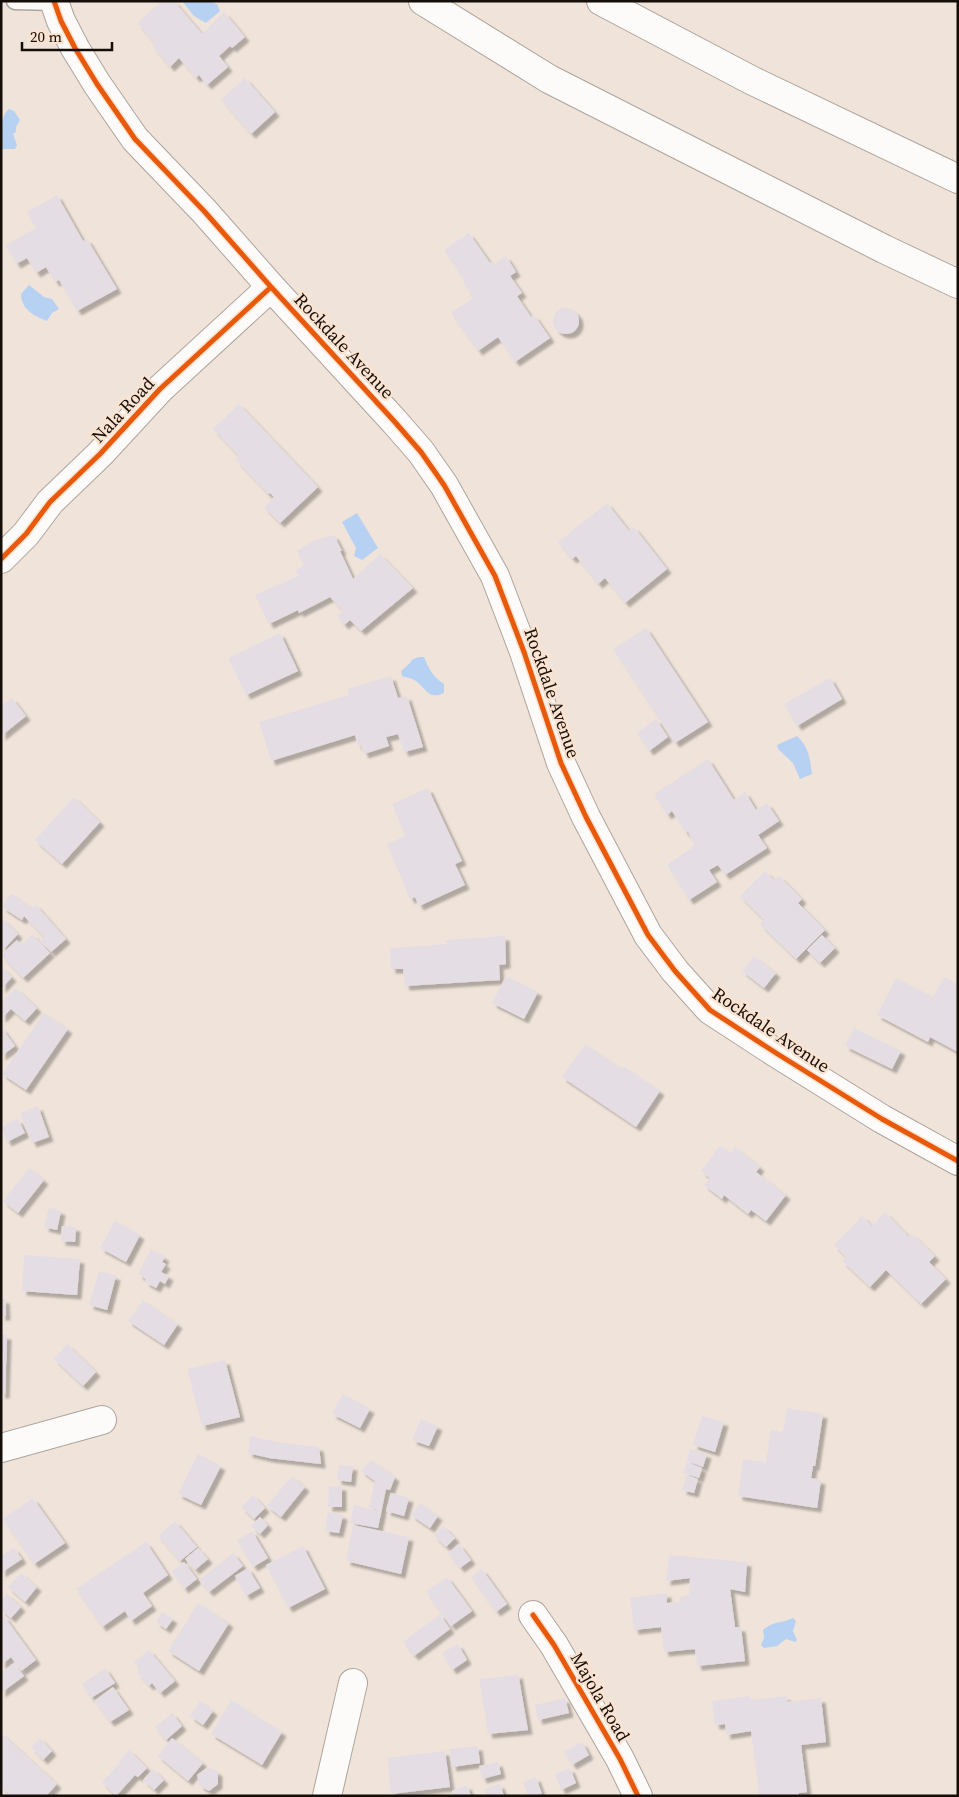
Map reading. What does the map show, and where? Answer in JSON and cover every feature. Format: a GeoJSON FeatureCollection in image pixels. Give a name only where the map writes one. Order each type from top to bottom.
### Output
{"type":"FeatureCollection","features":[{"type":"Feature","properties":{"kind":"main road"},"geometry":{"type":"LineString","coordinates":[[423,1],[549,79],[884,249],[958,284]]}},
{"type":"Feature","properties":{"kind":"main road"},"geometry":{"type":"LineString","coordinates":[[601,1],[751,80],[958,179]]}},
{"type":"Feature","properties":{"kind":"main road","name":"Rockdale Avenue"},"geometry":{"type":"LineString","coordinates":[[54,2],[61,21],[75,48],[135,140],[204,211],[421,452],[457,507],[495,576],[524,652],[561,763],[586,817],[648,935],[675,971],[710,1010],[882,1119],[958,1161]]}},
{"type":"Feature","properties":{"kind":"main road","name":"Nala Road"},"geometry":{"type":"LineString","coordinates":[[1,559],[26,534],[50,502],[100,454],[160,389],[271,287]]}},
{"type":"Feature","properties":{"kind":"main road"},"geometry":{"type":"LineString","coordinates":[[1,1448],[102,1420]]}},
{"type":"Feature","properties":{"kind":"main road","name":"Majola Road"},"geometry":{"type":"LineString","coordinates":[[533,1615],[554,1645],[620,1760],[638,1796]]}},
{"type":"Feature","properties":{"kind":"main road"},"geometry":{"type":"LineString","coordinates":[[327,1796],[353,1683]]}},
{"type":"Feature","properties":{"kind":"lane"},"geometry":{"type":"LineString","coordinates":[[15,1],[54,2]]}},
{"type":"Feature","properties":{"kind":"water"},"geometry":{"type":"Polygon","coordinates":[[[182,1],[208,1],[217,4],[220,11],[206,23],[194,16],[182,1]]]}},
{"type":"Feature","properties":{"kind":"water"},"geometry":{"type":"Polygon","coordinates":[[[9,109],[14,111],[20,120],[16,127],[16,132],[13,134],[17,145],[15,149],[1,149],[4,116],[9,109]]]}},
{"type":"Feature","properties":{"kind":"water"},"geometry":{"type":"Polygon","coordinates":[[[29,285],[44,297],[52,299],[59,309],[52,313],[47,321],[37,317],[23,304],[21,294],[29,285]]]}},
{"type":"Feature","properties":{"kind":"water"},"geometry":{"type":"Polygon","coordinates":[[[357,513],[378,548],[362,560],[354,556],[356,548],[342,522],[357,513]]]}},
{"type":"Feature","properties":{"kind":"water"},"geometry":{"type":"Polygon","coordinates":[[[424,657],[437,679],[444,684],[444,693],[432,695],[412,679],[402,676],[401,671],[413,659],[424,657]]]}},
{"type":"Feature","properties":{"kind":"water"},"geometry":{"type":"Polygon","coordinates":[[[797,736],[810,758],[812,774],[800,779],[793,763],[778,749],[777,745],[797,736]]]}},
{"type":"Feature","properties":{"kind":"water"},"geometry":{"type":"Polygon","coordinates":[[[793,1618],[796,1621],[793,1631],[797,1640],[795,1642],[786,1639],[777,1646],[764,1648],[761,1645],[764,1638],[763,1630],[774,1623],[793,1618]]]}},
{"type":"Feature","properties":{"kind":"building"},"geometry":{"type":"Polygon","coordinates":[[[162,1],[174,1],[202,34],[224,12],[245,37],[232,48],[230,46],[219,56],[228,67],[207,85],[199,75],[196,78],[179,58],[170,67],[152,45],[155,43],[137,23],[162,1]]]}},
{"type":"Feature","properties":{"kind":"building"},"geometry":{"type":"Polygon","coordinates":[[[245,78],[275,112],[251,134],[221,99],[245,78]]]}},
{"type":"Feature","properties":{"kind":"building"},"geometry":{"type":"Polygon","coordinates":[[[57,195],[83,241],[87,239],[117,289],[77,311],[59,280],[55,282],[46,267],[36,273],[27,258],[16,264],[6,245],[36,228],[27,212],[57,195]]]}},
{"type":"Feature","properties":{"kind":"building"},"geometry":{"type":"Polygon","coordinates":[[[469,233],[493,265],[506,256],[516,272],[510,276],[522,293],[517,296],[531,317],[534,315],[550,338],[515,362],[498,337],[478,351],[451,313],[473,298],[463,282],[465,281],[444,250],[469,233]]]}},
{"type":"Feature","properties":{"kind":"building"},"geometry":{"type":"Polygon","coordinates":[[[566,308],[575,312],[579,321],[575,330],[566,334],[557,330],[553,321],[557,312],[566,308]]]}},
{"type":"Feature","properties":{"kind":"building"},"geometry":{"type":"Polygon","coordinates":[[[239,404],[318,487],[280,523],[264,507],[274,497],[270,493],[268,494],[236,460],[239,456],[213,429],[239,404]]]}},
{"type":"Feature","properties":{"kind":"building"},"geometry":{"type":"Polygon","coordinates":[[[607,503],[629,531],[634,527],[667,569],[625,603],[605,578],[598,584],[576,556],[572,559],[558,542],[607,503]]]}},
{"type":"Feature","properties":{"kind":"building"},"geometry":{"type":"Polygon","coordinates":[[[334,535],[353,579],[380,554],[413,588],[361,631],[350,620],[344,625],[337,616],[343,611],[330,597],[299,613],[298,610],[269,624],[255,595],[299,576],[295,570],[304,566],[297,551],[315,540],[334,535]]]}},
{"type":"Feature","properties":{"kind":"building"},"geometry":{"type":"Polygon","coordinates":[[[646,628],[708,722],[675,743],[613,649],[646,628]]]}},
{"type":"Feature","properties":{"kind":"building"},"geometry":{"type":"Polygon","coordinates":[[[280,633],[298,671],[246,695],[228,658],[280,633]]]}},
{"type":"Feature","properties":{"kind":"building"},"geometry":{"type":"Polygon","coordinates":[[[391,676],[398,698],[407,696],[423,747],[404,752],[398,734],[386,737],[389,746],[364,754],[361,745],[358,746],[355,735],[271,761],[259,722],[349,695],[347,689],[391,676]]]}},
{"type":"Feature","properties":{"kind":"building"},"geometry":{"type":"Polygon","coordinates":[[[830,678],[842,699],[797,726],[784,704],[830,678]]]}},
{"type":"Feature","properties":{"kind":"building"},"geometry":{"type":"Polygon","coordinates":[[[12,698],[26,716],[1,736],[1,706],[12,698]]]}},
{"type":"Feature","properties":{"kind":"building"},"geometry":{"type":"Polygon","coordinates":[[[656,719],[668,737],[649,751],[637,733],[656,719]]]}},
{"type":"Feature","properties":{"kind":"building"},"geometry":{"type":"Polygon","coordinates":[[[708,759],[734,800],[745,792],[756,810],[767,803],[779,821],[758,835],[767,848],[725,875],[718,865],[709,870],[717,882],[689,900],[667,865],[694,846],[688,831],[686,833],[672,811],[667,815],[654,794],[708,759]]]}},
{"type":"Feature","properties":{"kind":"building"},"geometry":{"type":"Polygon","coordinates":[[[428,788],[462,861],[455,864],[465,885],[419,906],[415,897],[410,899],[387,844],[405,835],[392,804],[428,788]]]}},
{"type":"Feature","properties":{"kind":"building"},"geometry":{"type":"Polygon","coordinates":[[[74,797],[100,822],[62,864],[35,840],[74,797]]]}},
{"type":"Feature","properties":{"kind":"building"},"geometry":{"type":"Polygon","coordinates":[[[765,871],[774,880],[779,876],[802,899],[798,903],[825,930],[796,959],[760,924],[764,920],[740,896],[765,871]]]}},
{"type":"Feature","properties":{"kind":"building"},"geometry":{"type":"Polygon","coordinates":[[[11,893],[32,908],[35,904],[66,939],[51,952],[40,941],[44,937],[24,916],[22,920],[2,907],[11,893]]]}},
{"type":"Feature","properties":{"kind":"building"},"geometry":{"type":"Polygon","coordinates":[[[1,918],[18,934],[1,952],[1,918]]]}},
{"type":"Feature","properties":{"kind":"building"},"geometry":{"type":"Polygon","coordinates":[[[32,934],[50,953],[23,978],[1,955],[17,940],[21,945],[32,934]]]}},
{"type":"Feature","properties":{"kind":"building"},"geometry":{"type":"Polygon","coordinates":[[[822,935],[835,948],[820,963],[807,950],[822,935]]]}},
{"type":"Feature","properties":{"kind":"building"},"geometry":{"type":"Polygon","coordinates":[[[505,936],[506,964],[499,965],[500,980],[405,986],[403,969],[391,969],[390,948],[448,944],[445,940],[505,936]]]}},
{"type":"Feature","properties":{"kind":"building"},"geometry":{"type":"Polygon","coordinates":[[[754,956],[776,973],[764,988],[742,971],[754,956]]]}},
{"type":"Feature","properties":{"kind":"building"},"geometry":{"type":"Polygon","coordinates":[[[1,967],[12,977],[1,989],[1,967]]]}},
{"type":"Feature","properties":{"kind":"building"},"geometry":{"type":"Polygon","coordinates":[[[506,976],[538,992],[524,1019],[492,1003],[506,976]]]}},
{"type":"Feature","properties":{"kind":"building"},"geometry":{"type":"Polygon","coordinates":[[[944,977],[958,985],[958,1052],[930,1037],[928,1042],[877,1015],[896,978],[933,997],[944,977]]]}},
{"type":"Feature","properties":{"kind":"building"},"geometry":{"type":"Polygon","coordinates":[[[16,988],[37,1008],[25,1021],[11,1009],[1,1017],[1,999],[3,1001],[16,988]]]}},
{"type":"Feature","properties":{"kind":"building"},"geometry":{"type":"Polygon","coordinates":[[[44,1013],[68,1029],[26,1090],[2,1074],[44,1013]]]}},
{"type":"Feature","properties":{"kind":"building"},"geometry":{"type":"Polygon","coordinates":[[[1,1027],[15,1046],[1,1056],[1,1027]]]}},
{"type":"Feature","properties":{"kind":"building"},"geometry":{"type":"Polygon","coordinates":[[[854,1028],[901,1051],[892,1069],[845,1046],[854,1028]]]}},
{"type":"Feature","properties":{"kind":"building"},"geometry":{"type":"Polygon","coordinates":[[[585,1044],[622,1069],[624,1067],[660,1091],[636,1127],[562,1077],[585,1044]]]}},
{"type":"Feature","properties":{"kind":"building"},"geometry":{"type":"Polygon","coordinates":[[[38,1106],[49,1137],[32,1143],[20,1113],[38,1106]]]}},
{"type":"Feature","properties":{"kind":"building"},"geometry":{"type":"Polygon","coordinates":[[[18,1119],[25,1133],[7,1142],[1,1127],[18,1119]]]}},
{"type":"Feature","properties":{"kind":"building"},"geometry":{"type":"Polygon","coordinates":[[[720,1146],[730,1153],[735,1147],[760,1167],[756,1172],[786,1195],[766,1221],[751,1210],[748,1214],[724,1195],[722,1199],[704,1185],[710,1178],[701,1171],[720,1146]]]}},
{"type":"Feature","properties":{"kind":"building"},"geometry":{"type":"Polygon","coordinates":[[[29,1168],[44,1180],[18,1213],[3,1201],[29,1168]]]}},
{"type":"Feature","properties":{"kind":"building"},"geometry":{"type":"Polygon","coordinates":[[[49,1207],[61,1211],[57,1230],[44,1227],[49,1207]]]}},
{"type":"Feature","properties":{"kind":"building"},"geometry":{"type":"Polygon","coordinates":[[[885,1212],[909,1237],[912,1234],[935,1256],[929,1262],[946,1279],[921,1304],[886,1270],[870,1287],[842,1261],[846,1257],[834,1245],[862,1216],[872,1226],[885,1212]]]}},
{"type":"Feature","properties":{"kind":"building"},"geometry":{"type":"Polygon","coordinates":[[[115,1221],[140,1235],[126,1262],[100,1248],[115,1221]]]}},
{"type":"Feature","properties":{"kind":"building"},"geometry":{"type":"Polygon","coordinates":[[[62,1226],[76,1227],[75,1242],[61,1241],[62,1226]]]}},
{"type":"Feature","properties":{"kind":"building"},"geometry":{"type":"Polygon","coordinates":[[[151,1249],[165,1257],[162,1262],[166,1264],[161,1272],[169,1276],[165,1284],[160,1281],[156,1288],[145,1282],[146,1279],[138,1274],[151,1249]]]}},
{"type":"Feature","properties":{"kind":"building"},"geometry":{"type":"Polygon","coordinates":[[[24,1255],[80,1259],[77,1295],[22,1291],[24,1255]]]}},
{"type":"Feature","properties":{"kind":"building"},"geometry":{"type":"Polygon","coordinates":[[[99,1271],[116,1276],[107,1310],[89,1305],[99,1271]]]}},
{"type":"Feature","properties":{"kind":"building"},"geometry":{"type":"Polygon","coordinates":[[[1,1299],[5,1299],[6,1316],[1,1316],[1,1299]]]}},
{"type":"Feature","properties":{"kind":"building"},"geometry":{"type":"Polygon","coordinates":[[[143,1300],[178,1324],[164,1345],[128,1321],[143,1300]]]}},
{"type":"Feature","properties":{"kind":"building"},"geometry":{"type":"Polygon","coordinates":[[[1,1335],[7,1335],[5,1394],[1,1394],[1,1335]]]}},
{"type":"Feature","properties":{"kind":"building"},"geometry":{"type":"Polygon","coordinates":[[[67,1344],[96,1372],[83,1386],[54,1359],[67,1344]]]}},
{"type":"Feature","properties":{"kind":"building"},"geometry":{"type":"Polygon","coordinates":[[[225,1360],[240,1417],[202,1426],[187,1369],[225,1360]]]}},
{"type":"Feature","properties":{"kind":"building"},"geometry":{"type":"Polygon","coordinates":[[[343,1394],[370,1409],[360,1428],[332,1414],[343,1394]]]}},
{"type":"Feature","properties":{"kind":"building"},"geometry":{"type":"Polygon","coordinates":[[[787,1408],[823,1414],[815,1466],[813,1466],[811,1478],[821,1480],[817,1508],[738,1496],[743,1459],[766,1462],[771,1430],[783,1432],[787,1408]]]}},
{"type":"Feature","properties":{"kind":"building"},"geometry":{"type":"Polygon","coordinates":[[[702,1416],[724,1422],[715,1452],[693,1445],[702,1416]]]}},
{"type":"Feature","properties":{"kind":"building"},"geometry":{"type":"Polygon","coordinates":[[[421,1419],[438,1426],[429,1446],[412,1440],[421,1419]]]}},
{"type":"Feature","properties":{"kind":"building"},"geometry":{"type":"Polygon","coordinates":[[[250,1436],[277,1442],[319,1447],[321,1464],[269,1458],[248,1453],[250,1436]]]}},
{"type":"Feature","properties":{"kind":"building"},"geometry":{"type":"Polygon","coordinates":[[[690,1449],[707,1454],[703,1467],[687,1461],[690,1449]]]}},
{"type":"Feature","properties":{"kind":"building"},"geometry":{"type":"Polygon","coordinates":[[[198,1454],[221,1466],[201,1505],[178,1494],[198,1454]]]}},
{"type":"Feature","properties":{"kind":"building"},"geometry":{"type":"Polygon","coordinates":[[[371,1460],[395,1477],[390,1490],[386,1489],[378,1528],[350,1523],[354,1505],[379,1511],[369,1507],[375,1481],[361,1471],[371,1460]]]}},
{"type":"Feature","properties":{"kind":"building"},"geometry":{"type":"Polygon","coordinates":[[[687,1462],[702,1468],[699,1478],[683,1473],[687,1462]]]}},
{"type":"Feature","properties":{"kind":"building"},"geometry":{"type":"Polygon","coordinates":[[[339,1465],[353,1466],[351,1482],[337,1480],[339,1465]]]}},
{"type":"Feature","properties":{"kind":"building"},"geometry":{"type":"Polygon","coordinates":[[[687,1475],[698,1479],[694,1493],[682,1490],[687,1475]]]}},
{"type":"Feature","properties":{"kind":"building"},"geometry":{"type":"Polygon","coordinates":[[[292,1476],[305,1487],[281,1517],[267,1506],[292,1476]]]}},
{"type":"Feature","properties":{"kind":"building"},"geometry":{"type":"Polygon","coordinates":[[[329,1486],[342,1486],[342,1507],[328,1507],[329,1486]]]}},
{"type":"Feature","properties":{"kind":"building"},"geometry":{"type":"Polygon","coordinates":[[[391,1493],[409,1498],[404,1516],[386,1511],[391,1493]]]}},
{"type":"Feature","properties":{"kind":"building"},"geometry":{"type":"Polygon","coordinates":[[[253,1495],[265,1508],[254,1519],[241,1507],[253,1495]]]}},
{"type":"Feature","properties":{"kind":"building"},"geometry":{"type":"Polygon","coordinates":[[[33,1498],[65,1543],[34,1564],[3,1519],[33,1498]]]}},
{"type":"Feature","properties":{"kind":"building"},"geometry":{"type":"Polygon","coordinates":[[[420,1503],[438,1516],[430,1528],[411,1515],[420,1503]]]}},
{"type":"Feature","properties":{"kind":"building"},"geometry":{"type":"Polygon","coordinates":[[[328,1512],[343,1515],[339,1533],[325,1531],[328,1512]]]}},
{"type":"Feature","properties":{"kind":"building"},"geometry":{"type":"Polygon","coordinates":[[[260,1517],[268,1525],[260,1534],[251,1526],[260,1517]]]}},
{"type":"Feature","properties":{"kind":"building"},"geometry":{"type":"Polygon","coordinates":[[[175,1521],[197,1547],[180,1561],[158,1536],[175,1521]]]}},
{"type":"Feature","properties":{"kind":"building"},"geometry":{"type":"Polygon","coordinates":[[[353,1525],[409,1537],[401,1574],[346,1561],[353,1525]]]}},
{"type":"Feature","properties":{"kind":"building"},"geometry":{"type":"Polygon","coordinates":[[[443,1526],[455,1538],[446,1547],[434,1536],[443,1526]]]}},
{"type":"Feature","properties":{"kind":"building"},"geometry":{"type":"Polygon","coordinates":[[[252,1531],[268,1558],[253,1567],[237,1540],[252,1531]]]}},
{"type":"Feature","properties":{"kind":"building"},"geometry":{"type":"Polygon","coordinates":[[[146,1542],[168,1575],[143,1593],[152,1606],[131,1621],[125,1611],[102,1627],[76,1589],[146,1542]]]}},
{"type":"Feature","properties":{"kind":"building"},"geometry":{"type":"Polygon","coordinates":[[[459,1544],[471,1560],[460,1568],[448,1553],[459,1544]]]}},
{"type":"Feature","properties":{"kind":"building"},"geometry":{"type":"Polygon","coordinates":[[[303,1546],[325,1589],[288,1608],[266,1565],[303,1546]]]}},
{"type":"Feature","properties":{"kind":"building"},"geometry":{"type":"Polygon","coordinates":[[[14,1548],[22,1559],[1,1573],[1,1556],[14,1548]]]}},
{"type":"Feature","properties":{"kind":"building"},"geometry":{"type":"Polygon","coordinates":[[[198,1548],[208,1559],[195,1570],[185,1559],[198,1548]]]}},
{"type":"Feature","properties":{"kind":"building"},"geometry":{"type":"Polygon","coordinates":[[[233,1553],[243,1566],[209,1592],[199,1580],[233,1553]]]}},
{"type":"Feature","properties":{"kind":"building"},"geometry":{"type":"Polygon","coordinates":[[[669,1555],[747,1562],[745,1592],[730,1589],[735,1627],[741,1627],[745,1661],[697,1666],[695,1649],[664,1652],[661,1627],[634,1630],[630,1598],[667,1593],[667,1603],[680,1602],[679,1597],[689,1595],[690,1578],[666,1581],[669,1555]]]}},
{"type":"Feature","properties":{"kind":"building"},"geometry":{"type":"Polygon","coordinates":[[[184,1562],[197,1579],[184,1589],[172,1571],[184,1562]]]}},
{"type":"Feature","properties":{"kind":"building"},"geometry":{"type":"Polygon","coordinates":[[[248,1568],[260,1588],[246,1596],[235,1576],[248,1568]]]}},
{"type":"Feature","properties":{"kind":"building"},"geometry":{"type":"Polygon","coordinates":[[[482,1569],[507,1604],[496,1612],[471,1577],[482,1569]]]}},
{"type":"Feature","properties":{"kind":"building"},"geometry":{"type":"Polygon","coordinates":[[[21,1573],[37,1587],[25,1602],[8,1587],[21,1573]]]}},
{"type":"Feature","properties":{"kind":"building"},"geometry":{"type":"Polygon","coordinates":[[[447,1577],[472,1611],[451,1626],[426,1592],[447,1577]]]}},
{"type":"Feature","properties":{"kind":"building"},"geometry":{"type":"Polygon","coordinates":[[[7,1594],[21,1607],[11,1618],[1,1610],[1,1600],[7,1594]]]}},
{"type":"Feature","properties":{"kind":"building"},"geometry":{"type":"Polygon","coordinates":[[[198,1603],[229,1623],[199,1671],[168,1651],[198,1603]]]}},
{"type":"Feature","properties":{"kind":"building"},"geometry":{"type":"Polygon","coordinates":[[[162,1612],[173,1619],[166,1629],[156,1622],[162,1612]]]}},
{"type":"Feature","properties":{"kind":"building"},"geometry":{"type":"Polygon","coordinates":[[[440,1614],[450,1629],[414,1656],[403,1642],[440,1614]]]}},
{"type":"Feature","properties":{"kind":"building"},"geometry":{"type":"Polygon","coordinates":[[[4,1616],[36,1660],[21,1671],[11,1657],[1,1665],[1,1617],[4,1616]]]}},
{"type":"Feature","properties":{"kind":"building"},"geometry":{"type":"Polygon","coordinates":[[[458,1644],[467,1660],[452,1670],[442,1653],[458,1644]]]}},
{"type":"Feature","properties":{"kind":"building"},"geometry":{"type":"Polygon","coordinates":[[[149,1650],[175,1681],[160,1693],[152,1683],[149,1686],[137,1672],[141,1670],[134,1662],[149,1650]]]}},
{"type":"Feature","properties":{"kind":"building"},"geometry":{"type":"Polygon","coordinates":[[[14,1663],[24,1676],[1,1693],[1,1673],[14,1663]]]}},
{"type":"Feature","properties":{"kind":"building"},"geometry":{"type":"Polygon","coordinates":[[[105,1668],[115,1683],[91,1698],[82,1684],[105,1668]]]}},
{"type":"Feature","properties":{"kind":"building"},"geometry":{"type":"Polygon","coordinates":[[[518,1673],[528,1730],[488,1734],[479,1679],[516,1675],[518,1673]]]}},
{"type":"Feature","properties":{"kind":"building"},"geometry":{"type":"Polygon","coordinates":[[[113,1687],[129,1710],[110,1722],[94,1701],[113,1687]]]}},
{"type":"Feature","properties":{"kind":"building"},"geometry":{"type":"Polygon","coordinates":[[[750,1696],[750,1700],[787,1696],[787,1702],[821,1698],[826,1742],[801,1745],[807,1792],[799,1793],[799,1796],[759,1796],[751,1731],[726,1735],[725,1724],[715,1725],[712,1701],[750,1696]]]}},
{"type":"Feature","properties":{"kind":"building"},"geometry":{"type":"Polygon","coordinates":[[[565,1698],[569,1713],[538,1720],[535,1705],[565,1698]]]}},
{"type":"Feature","properties":{"kind":"building"},"geometry":{"type":"Polygon","coordinates":[[[231,1700],[282,1732],[262,1765],[211,1734],[231,1700]]]}},
{"type":"Feature","properties":{"kind":"building"},"geometry":{"type":"Polygon","coordinates":[[[200,1701],[213,1711],[203,1725],[190,1716],[200,1701]]]}},
{"type":"Feature","properties":{"kind":"building"},"geometry":{"type":"Polygon","coordinates":[[[172,1713],[182,1726],[166,1740],[155,1727],[172,1713]]]}},
{"type":"Feature","properties":{"kind":"building"},"geometry":{"type":"Polygon","coordinates":[[[1,1733],[57,1784],[46,1796],[10,1796],[1,1787],[1,1733]]]}},
{"type":"Feature","properties":{"kind":"building"},"geometry":{"type":"Polygon","coordinates":[[[40,1738],[52,1751],[43,1760],[31,1747],[40,1738]]]}},
{"type":"Feature","properties":{"kind":"building"},"geometry":{"type":"Polygon","coordinates":[[[172,1738],[203,1763],[188,1781],[158,1756],[172,1738]]]}},
{"type":"Feature","properties":{"kind":"building"},"geometry":{"type":"Polygon","coordinates":[[[582,1742],[589,1755],[572,1765],[564,1752],[582,1742]]]}},
{"type":"Feature","properties":{"kind":"building"},"geometry":{"type":"Polygon","coordinates":[[[478,1746],[480,1763],[452,1767],[449,1749],[478,1746]]]}},
{"type":"Feature","properties":{"kind":"building"},"geometry":{"type":"Polygon","coordinates":[[[129,1750],[147,1768],[138,1777],[135,1775],[116,1796],[102,1782],[121,1762],[120,1760],[129,1750]]]}},
{"type":"Feature","properties":{"kind":"building"},"geometry":{"type":"Polygon","coordinates":[[[445,1751],[450,1787],[391,1794],[387,1758],[445,1751]]]}},
{"type":"Feature","properties":{"kind":"building"},"geometry":{"type":"Polygon","coordinates":[[[498,1762],[501,1774],[482,1779],[479,1766],[498,1762]]]}},
{"type":"Feature","properties":{"kind":"building"},"geometry":{"type":"Polygon","coordinates":[[[208,1767],[218,1772],[218,1784],[209,1791],[200,1786],[197,1775],[208,1767]]]}},
{"type":"Feature","properties":{"kind":"building"},"geometry":{"type":"Polygon","coordinates":[[[570,1768],[576,1783],[561,1790],[555,1774],[570,1768]]]}},
{"type":"Feature","properties":{"kind":"building"},"geometry":{"type":"Polygon","coordinates":[[[153,1769],[164,1780],[154,1790],[143,1780],[153,1769]]]}},
{"type":"Feature","properties":{"kind":"building"},"geometry":{"type":"Polygon","coordinates":[[[536,1777],[542,1794],[528,1796],[523,1782],[536,1777]]]}},
{"type":"Feature","properties":{"kind":"building"},"geometry":{"type":"Polygon","coordinates":[[[500,1784],[504,1796],[487,1796],[485,1789],[500,1784]]]}},
{"type":"Feature","properties":{"kind":"building"},"geometry":{"type":"Polygon","coordinates":[[[467,1785],[471,1796],[453,1796],[452,1791],[467,1785]]]}},
{"type":"Feature","properties":{"kind":"cycle path"},"geometry":{"type":"LineString","coordinates":[[54,1],[61,21],[75,48],[135,139],[204,211],[394,421],[421,452],[444,485],[495,576],[524,652],[561,763],[586,817],[648,935],[675,971],[710,1010],[882,1119],[958,1161]]}},
{"type":"Feature","properties":{"kind":"cycle path"},"geometry":{"type":"LineString","coordinates":[[1,559],[26,534],[50,502],[100,454],[160,389],[271,287]]}},
{"type":"Feature","properties":{"kind":"cycle path"},"geometry":{"type":"LineString","coordinates":[[533,1615],[554,1645],[620,1759],[638,1796]]}}]}
